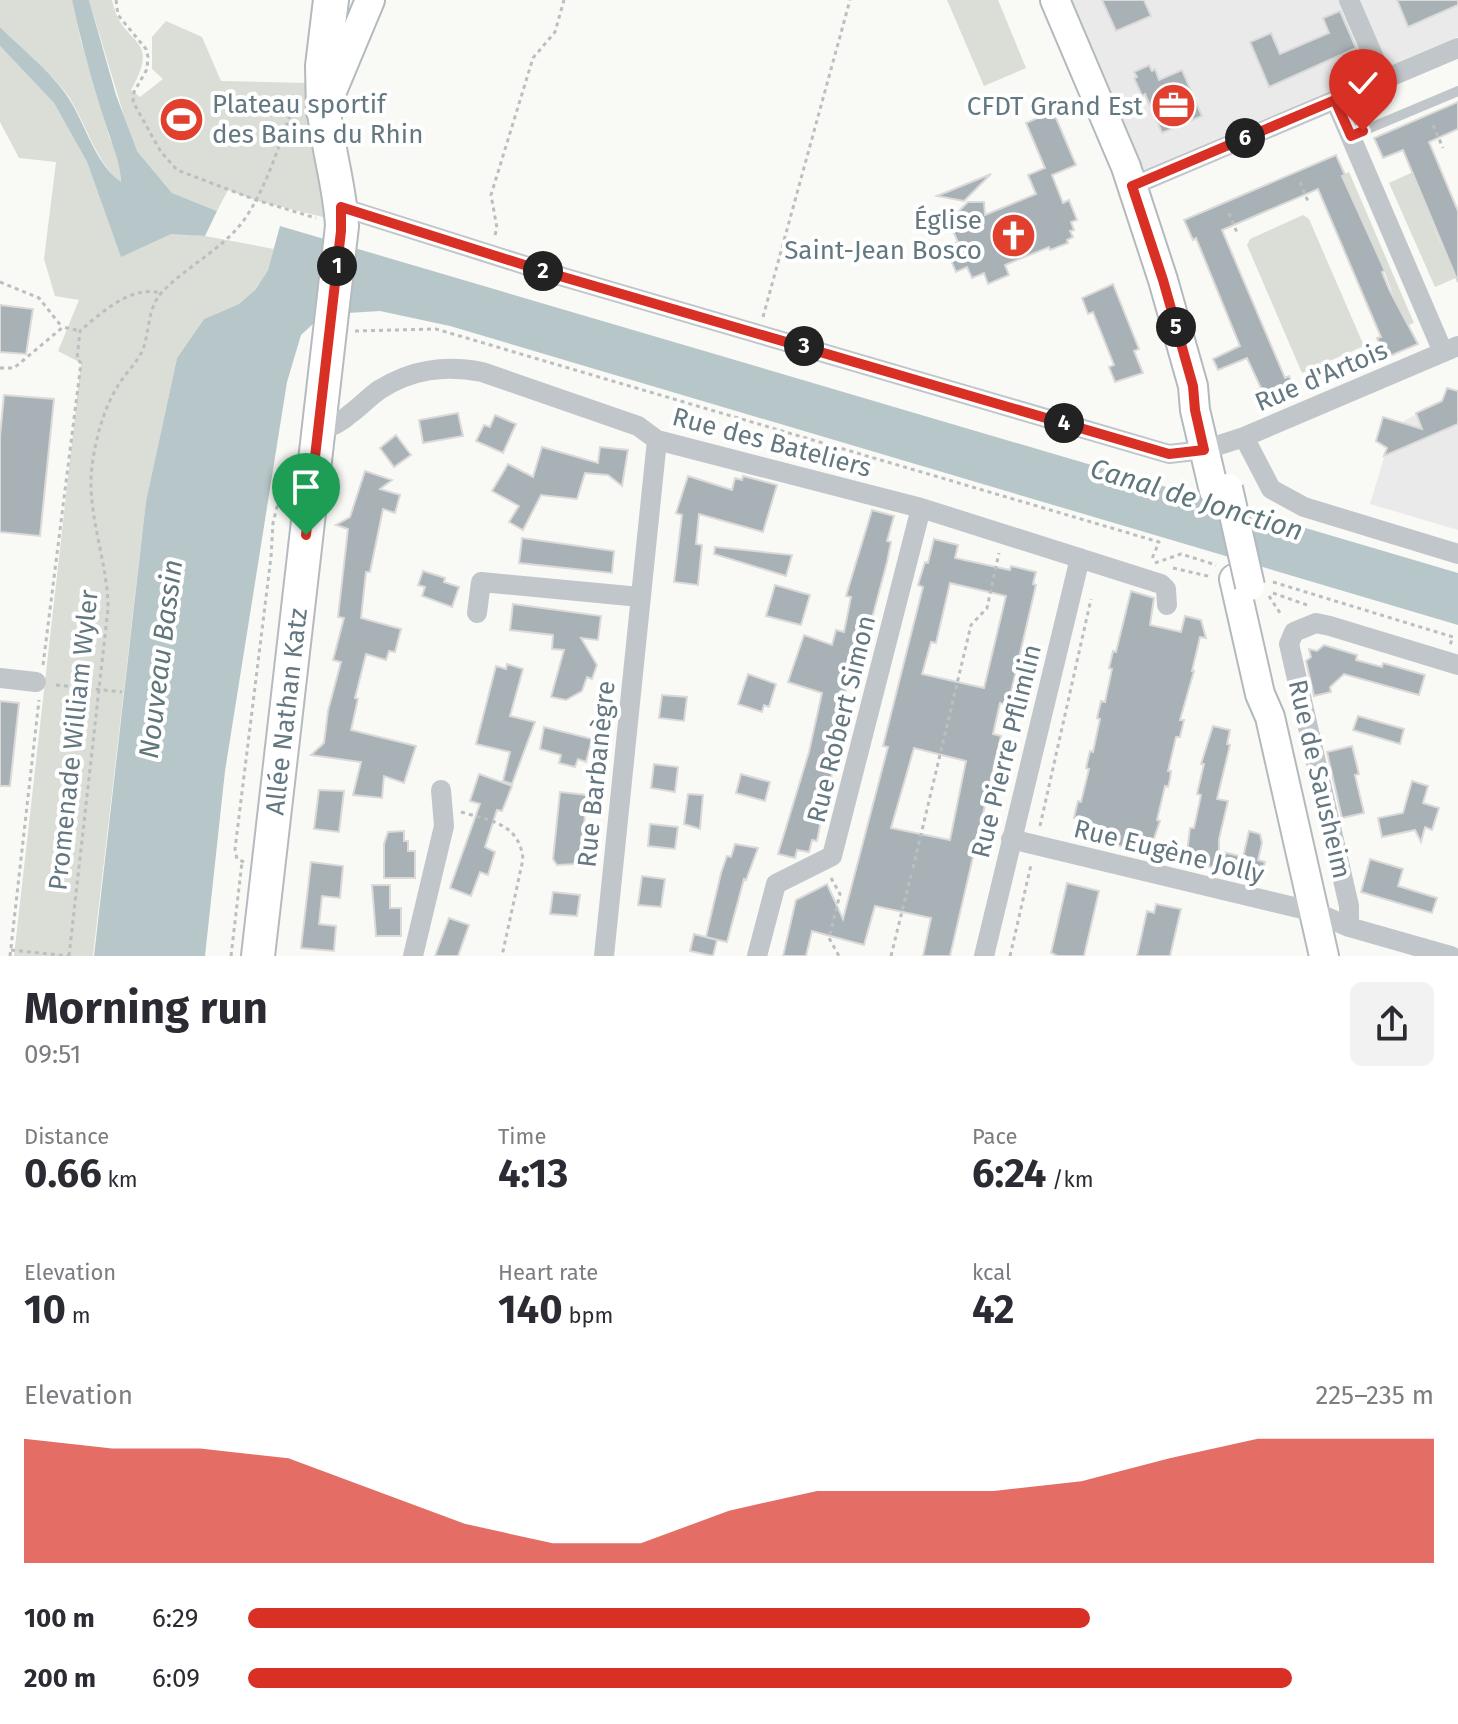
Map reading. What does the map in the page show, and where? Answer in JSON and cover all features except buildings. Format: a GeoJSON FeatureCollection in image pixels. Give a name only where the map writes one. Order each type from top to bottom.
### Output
{"type":"FeatureCollection","features":[{"type":"Feature","properties":{"kind":"highway"},"geometry":{"type":"LineString","coordinates":[[312,101],[323,66],[331,0]]}},
{"type":"Feature","properties":{"kind":"main road"},"geometry":{"type":"LineString","coordinates":[[312,101],[351,40],[370,0]]}},
{"type":"Feature","properties":{"kind":"main road"},"geometry":{"type":"LineString","coordinates":[[1055,0],[1132,186]]}},
{"type":"Feature","properties":{"kind":"main road","name":"Allée Nathan Katz"},"geometry":{"type":"LineString","coordinates":[[258,956],[328,333],[335,219],[327,140],[312,101]]}},
{"type":"Feature","properties":{"kind":"main road","name":"Rue de Sausheim"},"geometry":{"type":"LineString","coordinates":[[1132,186],[1193,386],[1195,410],[1222,444],[1221,490],[1248,584],[1260,694],[1270,717],[1324,956]]}},
{"type":"Feature","properties":{"kind":"street"},"geometry":{"type":"LineString","coordinates":[[1349,0],[1383,79]]}},
{"type":"Feature","properties":{"kind":"street"},"geometry":{"type":"LineString","coordinates":[[1132,186],[1458,48]]}},
{"type":"Feature","properties":{"kind":"street"},"geometry":{"type":"LineString","coordinates":[[1335,100],[1451,349]]}},
{"type":"Feature","properties":{"kind":"street","name":"Rue d'Artois"},"geometry":{"type":"LineString","coordinates":[[335,219],[490,254],[1169,454],[1222,444],[1451,349]]}},
{"type":"Feature","properties":{"kind":"street","name":"Rue des Bateliers"},"geometry":{"type":"LineString","coordinates":[[317,432],[340,422],[380,390],[412,375],[436,368],[458,367],[482,372],[638,426],[657,440],[921,508],[1161,584],[1166,589],[1167,605]]}},
{"type":"Feature","properties":{"kind":"street","name":"Rue Barbanègre"},"geometry":{"type":"LineString","coordinates":[[604,956],[657,440]]}},
{"type":"Feature","properties":{"kind":"street"},"geometry":{"type":"LineString","coordinates":[[1222,444],[1271,489],[1304,507],[1458,554]]}},
{"type":"Feature","properties":{"kind":"street","name":"Rue Robert Simon"},"geometry":{"type":"LineString","coordinates":[[757,956],[776,884],[832,856],[921,508]]}},
{"type":"Feature","properties":{"kind":"street","name":"Rue Pierre Pflimlin"},"geometry":{"type":"LineString","coordinates":[[986,956],[1011,839],[1090,561]]}},
{"type":"Feature","properties":{"kind":"street"},"geometry":{"type":"LineString","coordinates":[[477,613],[481,582],[640,597]]}},
{"type":"Feature","properties":{"kind":"street"},"geometry":{"type":"LineString","coordinates":[[1291,628],[1316,623],[1330,626],[1451,663]]}},
{"type":"Feature","properties":{"kind":"street","name":"Rue de Sausheim"},"geometry":{"type":"LineString","coordinates":[[1291,628],[1289,644],[1349,906],[1349,927]]}},
{"type":"Feature","properties":{"kind":"street"},"geometry":{"type":"LineString","coordinates":[[0,678],[40,683]]}},
{"type":"Feature","properties":{"kind":"street"},"geometry":{"type":"LineString","coordinates":[[413,956],[444,826],[442,798]]}},
{"type":"Feature","properties":{"kind":"street","name":"Rue Eugène Jolly"},"geometry":{"type":"LineString","coordinates":[[1011,839],[1315,912],[1349,927],[1451,956]]}},
{"type":"Feature","properties":{"kind":"lane"},"geometry":{"type":"LineString","coordinates":[[1351,136],[1458,91]]}},
{"type":"Feature","properties":{"kind":"path"},"geometry":{"type":"LineString","coordinates":[[116,0],[118,15],[146,49],[147,69],[134,92],[133,102],[161,152],[177,170],[256,200],[335,219]]}},
{"type":"Feature","properties":{"kind":"path"},"geometry":{"type":"LineString","coordinates":[[490,254],[497,228],[491,195],[533,58],[555,32],[564,0]]}},
{"type":"Feature","properties":{"kind":"path"},"geometry":{"type":"LineString","coordinates":[[759,333],[850,0]]}},
{"type":"Feature","properties":{"kind":"path","name":"Promenade William Wyler"},"geometry":{"type":"LineString","coordinates":[[69,956],[108,609],[108,582],[95,528],[91,494],[93,460],[103,418],[118,385],[143,348],[150,312],[161,293],[242,223],[312,101]]}},
{"type":"Feature","properties":{"kind":"path"},"geometry":{"type":"LineString","coordinates":[[1433,125],[1443,148]]}},
{"type":"Feature","properties":{"kind":"path"},"geometry":{"type":"LineString","coordinates":[[1300,182],[1309,204]]}},
{"type":"Feature","properties":{"kind":"path"},"geometry":{"type":"LineString","coordinates":[[1229,213],[1238,235]]}},
{"type":"Feature","properties":{"kind":"path"},"geometry":{"type":"LineString","coordinates":[[0,282],[39,298],[63,327],[80,331]]}},
{"type":"Feature","properties":{"kind":"path"},"geometry":{"type":"LineString","coordinates":[[10,956],[40,683],[81,363],[77,359],[80,331],[98,315],[133,294],[149,290],[161,293]]}},
{"type":"Feature","properties":{"kind":"path"},"geometry":{"type":"LineString","coordinates":[[0,368],[14,368],[63,327]]}},
{"type":"Feature","properties":{"kind":"path"},"geometry":{"type":"LineString","coordinates":[[328,333],[436,329],[1159,542],[1150,564],[1181,554],[1248,584],[1327,612],[1330,626]]}},
{"type":"Feature","properties":{"kind":"path"},"geometry":{"type":"LineString","coordinates":[[247,863],[237,859],[235,849],[273,523],[289,459]]}},
{"type":"Feature","properties":{"kind":"path"},"geometry":{"type":"LineString","coordinates":[[1010,956],[1036,845],[1090,561]]}},
{"type":"Feature","properties":{"kind":"path"},"geometry":{"type":"LineString","coordinates":[[913,868],[971,625],[987,608],[995,567]]}},
{"type":"Feature","properties":{"kind":"path"},"geometry":{"type":"LineString","coordinates":[[1179,568],[1456,637],[1451,663]]}},
{"type":"Feature","properties":{"kind":"path"},"geometry":{"type":"LineString","coordinates":[[1248,584],[1291,628]]}},
{"type":"Feature","properties":{"kind":"path"},"geometry":{"type":"LineString","coordinates":[[40,683],[122,692]]}},
{"type":"Feature","properties":{"kind":"path"},"geometry":{"type":"LineString","coordinates":[[442,798],[497,823],[512,832],[518,840],[523,859],[502,956]]}},
{"type":"Feature","properties":{"kind":"path"},"geometry":{"type":"LineString","coordinates":[[823,861],[840,894],[829,938],[839,956]]}},
{"type":"Feature","properties":{"kind":"path"},"geometry":{"type":"LineString","coordinates":[[231,956],[242,862]]}},
{"type":"Feature","properties":{"kind":"path"},"geometry":{"type":"LineString","coordinates":[[891,956],[911,875]]}},
{"type":"Feature","properties":{"kind":"path"},"geometry":{"type":"LineString","coordinates":[[11,950],[69,956]]}},
{"type":"Feature","properties":{"kind":"shaded area"},"geometry":{"type":"Polygon","coordinates":[[[0,0],[72,0],[110,139],[119,158],[121,183],[97,152],[66,93],[0,27],[0,0]]]}},
{"type":"Feature","properties":{"kind":"shaded area"},"geometry":{"type":"Polygon","coordinates":[[[89,0],[112,0],[123,26],[137,42],[143,59],[131,90],[140,97],[163,79],[152,69],[152,37],[166,21],[202,37],[221,81],[308,83],[327,218],[258,201],[228,190],[217,211],[172,193],[137,151],[131,139],[89,0]]]}},
{"type":"Feature","properties":{"kind":"shaded area"},"geometry":{"type":"Polygon","coordinates":[[[947,0],[998,0],[1026,68],[984,86],[947,0]]]}},
{"type":"Feature","properties":{"kind":"shaded area"},"geometry":{"type":"Polygon","coordinates":[[[1062,0],[1458,0],[1458,37],[1136,173],[1062,0]]]}},
{"type":"Feature","properties":{"kind":"shaded area"},"geometry":{"type":"Polygon","coordinates":[[[0,46],[54,103],[87,162],[121,256],[171,233],[274,249],[268,270],[254,291],[239,304],[204,319],[177,358],[146,501],[93,956],[14,956],[81,363],[58,351],[79,300],[55,296],[44,259],[56,162],[19,158],[0,122],[0,46]]]}},
{"type":"Feature","properties":{"kind":"shaded area"},"geometry":{"type":"Polygon","coordinates":[[[1349,172],[1414,323],[1405,326],[1376,250],[1341,176],[1349,172]]]}},
{"type":"Feature","properties":{"kind":"shaded area"},"geometry":{"type":"Polygon","coordinates":[[[1413,172],[1439,240],[1458,277],[1435,287],[1389,183],[1413,172]]]}},
{"type":"Feature","properties":{"kind":"shaded area"},"geometry":{"type":"Polygon","coordinates":[[[1303,215],[1309,219],[1364,346],[1302,373],[1247,245],[1250,239],[1303,215]]]}},
{"type":"Feature","properties":{"kind":"shaded area"},"geometry":{"type":"Polygon","coordinates":[[[1447,387],[1458,391],[1458,530],[1370,504],[1387,448],[1376,441],[1383,417],[1401,423],[1425,409],[1427,411],[1441,405],[1447,387]]]}},
{"type":"Feature","properties":{"kind":"water"},"geometry":{"type":"Polygon","coordinates":[[[72,0],[89,0],[116,95],[137,151],[172,193],[217,211],[205,236],[171,234],[121,257],[87,162],[54,103],[0,46],[0,27],[58,84],[103,163],[121,182],[118,160],[72,0]]]}},
{"type":"Feature","properties":{"kind":"water"},"geometry":{"type":"Polygon","coordinates":[[[280,226],[1458,573],[1458,625],[450,326],[380,311],[348,313],[314,323],[301,335],[287,382],[225,771],[205,956],[94,956],[146,501],[177,358],[204,319],[239,304],[255,290],[268,270],[280,226]]]}},
{"type":"Feature","properties":{"kind":"place","name":"CFDT Grand Est"},"geometry":{"type":"Point","coordinates":[1174,106]}},
{"type":"Feature","properties":{"kind":"place","name":"Plateau sportif des Bains du Rhin"},"geometry":{"type":"Point","coordinates":[181,119]}},
{"type":"Feature","properties":{"kind":"place","name":"Église Saint-Jean Bosco"},"geometry":{"type":"Point","coordinates":[1013,235]}},
{"type":"Feature","properties":{"kind":"route"},"geometry":{"type":"LineString","coordinates":[[306,535],[341,231],[341,207],[553,274],[1169,454],[1186,453],[1204,450],[1193,386],[1132,186],[1335,100],[1351,136],[1363,131]]}},
{"type":"Feature","properties":{"kind":"water label","name":"Canal de Jonction"},"geometry":{"type":"Point","coordinates":[1197,499]}},
{"type":"Feature","properties":{"kind":"water label","name":"Nouveau Bassin"},"geometry":{"type":"Point","coordinates":[160,659]}}]}
